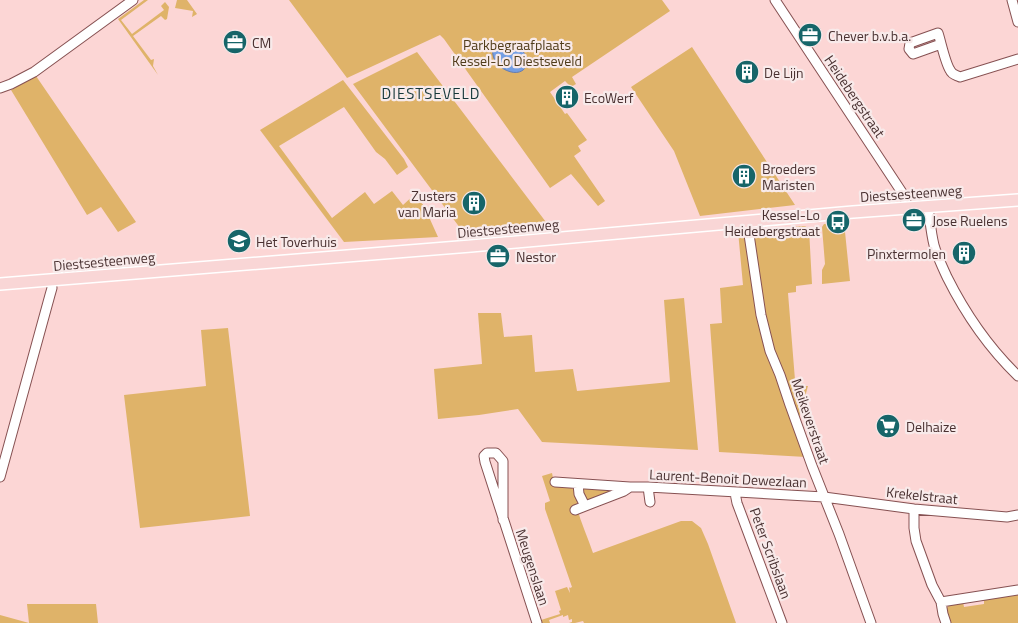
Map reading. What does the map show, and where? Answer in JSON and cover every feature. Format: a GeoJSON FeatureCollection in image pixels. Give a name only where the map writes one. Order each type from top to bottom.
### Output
{"type":"FeatureCollection","features":[{"type":"Feature","properties":{"kind":"main road","name":"Diestsesteenweg"},"geometry":{"type":"LineString","coordinates":[[0,284],[1018,200]]}},
{"type":"Feature","properties":{"kind":"street"},"geometry":{"type":"LineString","coordinates":[[0,88],[34,72],[133,0]]}},
{"type":"Feature","properties":{"kind":"street","name":"Heidebergstraat"},"geometry":{"type":"LineString","coordinates":[[775,0],[905,197],[907,208]]}},
{"type":"Feature","properties":{"kind":"street"},"geometry":{"type":"LineString","coordinates":[[1012,0],[1018,22]]}},
{"type":"Feature","properties":{"kind":"street"},"geometry":{"type":"LineString","coordinates":[[941,44],[950,70],[954,75],[960,77],[1018,59]]}},
{"type":"Feature","properties":{"kind":"street"},"geometry":{"type":"LineString","coordinates":[[928,207],[937,255],[953,288],[966,312],[990,347],[1018,376]]}},
{"type":"Feature","properties":{"kind":"street","name":"Meikeverstraat"},"geometry":{"type":"LineString","coordinates":[[747,221],[761,315],[770,351],[871,623]]}},
{"type":"Feature","properties":{"kind":"street"},"geometry":{"type":"LineString","coordinates":[[0,477],[52,288],[51,280]]}},
{"type":"Feature","properties":{"kind":"street","name":"Meugenslaan"},"geometry":{"type":"LineString","coordinates":[[503,520],[502,459],[496,453],[488,453],[485,455],[484,460],[503,520],[537,623]]}},
{"type":"Feature","properties":{"kind":"street"},"geometry":{"type":"LineString","coordinates":[[489,476],[503,475]]}},
{"type":"Feature","properties":{"kind":"street","name":"Laurent-Benoit Dewezlaan"},"geometry":{"type":"LineString","coordinates":[[554,482],[824,498]]}},
{"type":"Feature","properties":{"kind":"street"},"geometry":{"type":"LineString","coordinates":[[578,484],[579,494],[585,506]]}},
{"type":"Feature","properties":{"kind":"street","name":"Laurent-Benoit Dewezlaan"},"geometry":{"type":"LineString","coordinates":[[576,510],[624,492],[630,487]]}},
{"type":"Feature","properties":{"kind":"street"},"geometry":{"type":"LineString","coordinates":[[648,487],[650,502]]}},
{"type":"Feature","properties":{"kind":"street","name":"Peter Scribslaan"},"geometry":{"type":"LineString","coordinates":[[735,493],[782,623]]}},
{"type":"Feature","properties":{"kind":"street","name":"Krekelstraat"},"geometry":{"type":"LineString","coordinates":[[824,498],[914,510],[1007,516],[1018,515]]}},
{"type":"Feature","properties":{"kind":"street"},"geometry":{"type":"LineString","coordinates":[[914,510],[916,542],[932,585],[941,602],[946,623]]}},
{"type":"Feature","properties":{"kind":"street"},"geometry":{"type":"LineString","coordinates":[[941,602],[1018,590]]}},
{"type":"Feature","properties":{"kind":"green space"},"geometry":{"type":"Polygon","coordinates":[[[144,0],[148,0],[121,20],[132,34],[164,10],[161,6],[165,2],[169,7],[167,19],[165,20],[161,16],[133,36],[151,60],[154,59],[153,66],[158,75],[118,19],[144,0]]]}},
{"type":"Feature","properties":{"kind":"green space"},"geometry":{"type":"Polygon","coordinates":[[[177,0],[187,0],[197,14],[192,17],[193,11],[175,8],[177,0]]]}},
{"type":"Feature","properties":{"kind":"green space","name":"Parkbegraafplaats Kessel-Lo Diestseveld"},"geometry":{"type":"Polygon","coordinates":[[[289,0],[662,0],[670,11],[572,77],[576,84],[571,87],[565,81],[550,92],[565,114],[567,113],[587,140],[578,146],[581,151],[574,156],[605,201],[598,206],[571,174],[550,188],[440,35],[347,78],[289,0]]]}},
{"type":"Feature","properties":{"kind":"green space"},"geometry":{"type":"Polygon","coordinates":[[[692,47],[795,205],[700,216],[674,151],[631,87],[692,47]]]}},
{"type":"Feature","properties":{"kind":"green space"},"geometry":{"type":"Polygon","coordinates":[[[417,52],[552,230],[466,236],[353,84],[417,52]]]}},
{"type":"Feature","properties":{"kind":"green space"},"geometry":{"type":"Polygon","coordinates":[[[36,76],[136,222],[118,232],[101,207],[87,215],[11,90],[36,76]]]}},
{"type":"Feature","properties":{"kind":"green space"},"geometry":{"type":"Polygon","coordinates":[[[343,80],[404,159],[408,167],[397,175],[385,159],[376,152],[344,107],[279,146],[332,218],[365,192],[374,204],[392,191],[403,205],[415,194],[424,206],[438,237],[344,242],[260,130],[343,80]]]}},
{"type":"Feature","properties":{"kind":"green space"},"geometry":{"type":"Polygon","coordinates":[[[844,222],[850,281],[822,284],[822,270],[825,264],[822,227],[824,224],[844,222]]]}},
{"type":"Feature","properties":{"kind":"green space"},"geometry":{"type":"Polygon","coordinates":[[[805,226],[809,229],[812,284],[796,286],[796,292],[788,293],[795,380],[801,380],[802,386],[808,386],[799,418],[806,457],[719,452],[710,324],[722,323],[720,288],[743,285],[738,231],[805,226]]]}},
{"type":"Feature","properties":{"kind":"green space"},"geometry":{"type":"Polygon","coordinates":[[[684,298],[698,450],[542,442],[518,409],[438,419],[434,369],[482,364],[478,313],[501,313],[504,337],[532,335],[535,372],[573,369],[577,391],[670,382],[664,300],[684,298]]]}},
{"type":"Feature","properties":{"kind":"green space"},"geometry":{"type":"Polygon","coordinates":[[[228,328],[250,516],[140,528],[124,395],[206,386],[201,330],[228,328]]]}},
{"type":"Feature","properties":{"kind":"green space"},"geometry":{"type":"Polygon","coordinates":[[[552,473],[553,478],[576,492],[580,519],[593,553],[681,521],[692,521],[701,528],[736,623],[584,623],[583,621],[569,623],[572,622],[572,619],[569,620],[568,615],[563,617],[563,615],[549,620],[550,623],[542,623],[541,620],[560,614],[559,611],[561,610],[555,591],[567,587],[570,593],[569,587],[572,587],[545,509],[545,503],[550,501],[542,476],[552,473]]]}},
{"type":"Feature","properties":{"kind":"green space"},"geometry":{"type":"Polygon","coordinates":[[[585,487],[620,489],[588,500],[584,497],[585,487]]]}},
{"type":"Feature","properties":{"kind":"green space"},"geometry":{"type":"Polygon","coordinates":[[[1018,592],[1018,623],[948,623],[947,609],[950,605],[963,602],[964,607],[984,604],[984,598],[1018,592]]]}},
{"type":"Feature","properties":{"kind":"green space"},"geometry":{"type":"Polygon","coordinates":[[[27,604],[96,604],[98,623],[29,623],[27,604]]]}},
{"type":"Feature","properties":{"kind":"green space"},"geometry":{"type":"Polygon","coordinates":[[[0,615],[29,623],[0,623],[0,615]]]}},
{"type":"Feature","properties":{"kind":"water"},"geometry":{"type":"Polygon","coordinates":[[[505,43],[516,46],[527,58],[527,64],[519,72],[511,72],[502,68],[495,61],[494,48],[505,43]]]}},
{"type":"Feature","properties":{"kind":"place","name":"Chever b.v.b.a."},"geometry":{"type":"Point","coordinates":[810,35]}},
{"type":"Feature","properties":{"kind":"place","name":"CM"},"geometry":{"type":"Point","coordinates":[235,42]}},
{"type":"Feature","properties":{"kind":"place","name":"De Lijn"},"geometry":{"type":"Point","coordinates":[747,72]}},
{"type":"Feature","properties":{"kind":"place","name":"EcoWerf"},"geometry":{"type":"Point","coordinates":[567,97]}},
{"type":"Feature","properties":{"kind":"place","name":"Broeders Maristen"},"geometry":{"type":"Point","coordinates":[744,176]}},
{"type":"Feature","properties":{"kind":"place","name":"Zusters van Maria"},"geometry":{"type":"Point","coordinates":[474,203]}},
{"type":"Feature","properties":{"kind":"place","name":"Jose Ruelens"},"geometry":{"type":"Point","coordinates":[914,220]}},
{"type":"Feature","properties":{"kind":"place","name":"Kessel-Lo Heidebergstraat"},"geometry":{"type":"Point","coordinates":[838,222]}},
{"type":"Feature","properties":{"kind":"place","name":"Het Toverhuis"},"geometry":{"type":"Point","coordinates":[239,241]}},
{"type":"Feature","properties":{"kind":"place","name":"Pinxtermolen"},"geometry":{"type":"Point","coordinates":[964,253]}},
{"type":"Feature","properties":{"kind":"place","name":"Nestor"},"geometry":{"type":"Point","coordinates":[498,256]}},
{"type":"Feature","properties":{"kind":"place","name":"Delhaize"},"geometry":{"type":"Point","coordinates":[888,426]}},
{"type":"Feature","properties":{"kind":"district","name":"DIESTSEVELD"},"geometry":{"type":"Point","coordinates":[431,93]}}]}
